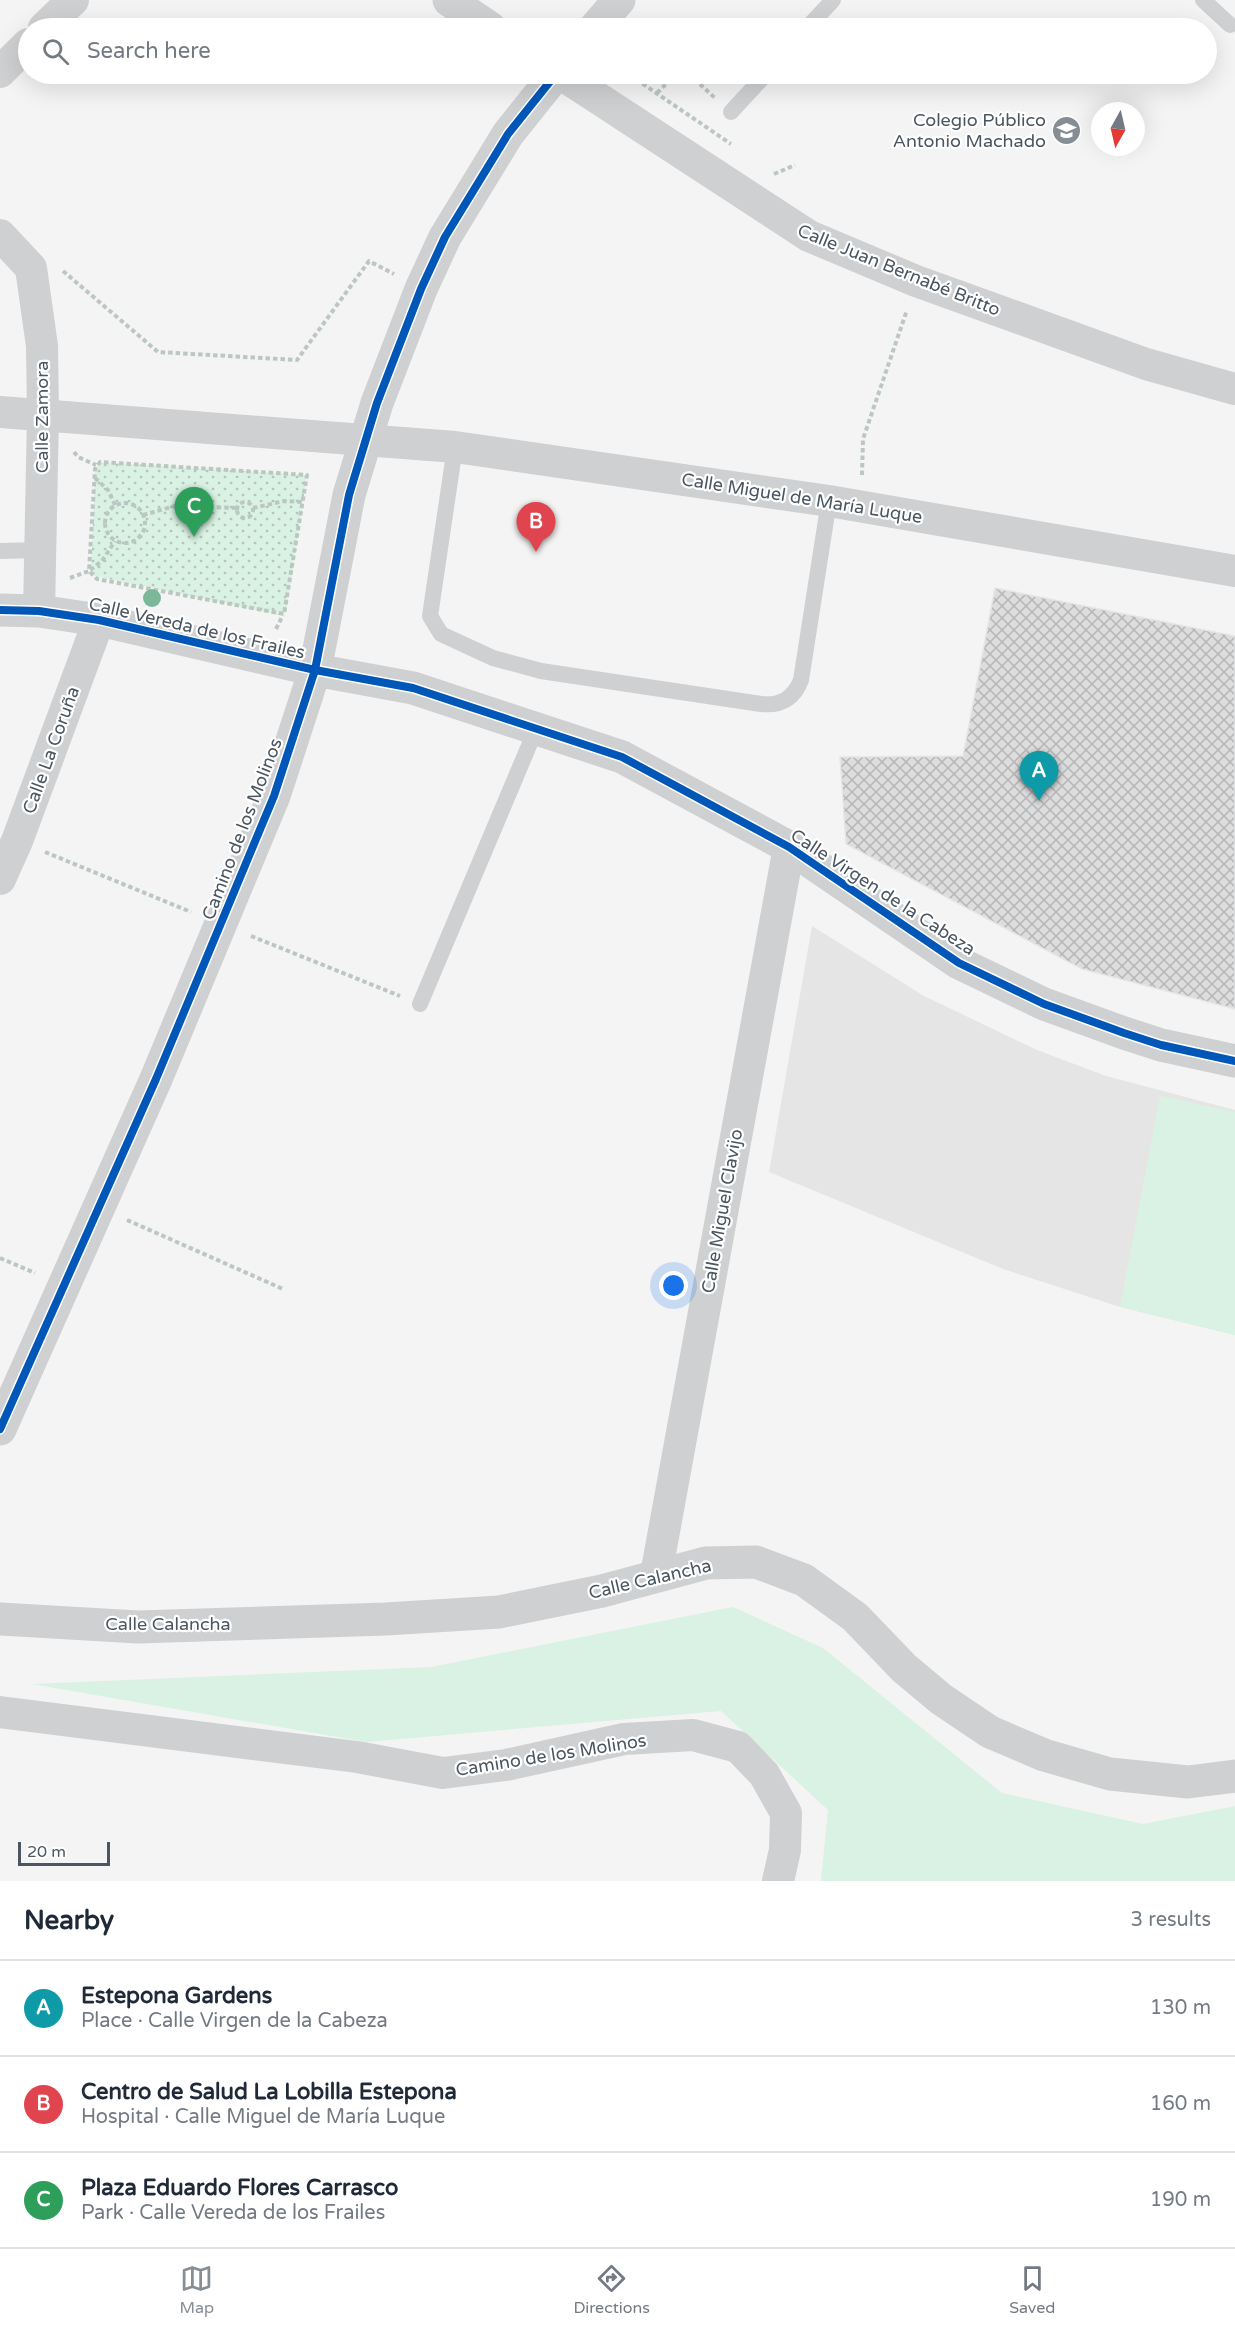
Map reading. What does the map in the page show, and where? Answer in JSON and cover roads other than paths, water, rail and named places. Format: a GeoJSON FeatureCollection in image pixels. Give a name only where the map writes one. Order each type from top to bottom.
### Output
{"type":"FeatureCollection","features":[{"type":"Feature","properties":{"kind":"street"},"geometry":{"type":"LineString","coordinates":[[55,18],[74,0]]}},
{"type":"Feature","properties":{"kind":"street"},"geometry":{"type":"LineString","coordinates":[[449,0],[475,18]]}},
{"type":"Feature","properties":{"kind":"street"},"geometry":{"type":"LineString","coordinates":[[604,18],[619,0]]}},
{"type":"Feature","properties":{"kind":"street"},"geometry":{"type":"LineString","coordinates":[[0,72],[18,54]]}},
{"type":"Feature","properties":{"kind":"street","name":"Camino de los Molinos"},"geometry":{"type":"LineString","coordinates":[[0,1429],[160,1069],[274,796],[315,670],[349,495],[377,403],[421,290],[445,237],[508,135],[548,84]]}},
{"type":"Feature","properties":{"kind":"street","name":"Calle Juan Bernabé Britto"},"geometry":{"type":"LineString","coordinates":[[576,84],[809,236],[916,281],[1146,364],[1235,389]]}},
{"type":"Feature","properties":{"kind":"street","name":"Calle Zamora"},"geometry":{"type":"LineString","coordinates":[[0,235],[31,268],[42,346],[44,416],[39,611]]}},
{"type":"Feature","properties":{"kind":"street","name":"Calle Miguel de María Luque"},"geometry":{"type":"LineString","coordinates":[[0,412],[455,447],[861,506],[1235,572]]}},
{"type":"Feature","properties":{"kind":"street","name":"Calle Vereda de los Frailes"},"geometry":{"type":"LineString","coordinates":[[0,610],[39,611],[99,620],[315,670]]}},
{"type":"Feature","properties":{"kind":"street","name":"Calle La Coruña"},"geometry":{"type":"LineString","coordinates":[[0,879],[8,840],[99,620]]}},
{"type":"Feature","properties":{"kind":"street","name":"Calle Virgen de la Cabeza"},"geometry":{"type":"LineString","coordinates":[[315,670],[413,688],[622,757],[789,848],[960,963],[1002,984],[1044,1004],[1161,1046],[1235,1061]]}},
{"type":"Feature","properties":{"kind":"street","name":"Calle Miguel Clavijo"},"geometry":{"type":"LineString","coordinates":[[656,1575],[789,848]]}},
{"type":"Feature","properties":{"kind":"street","name":"Calle Calancha"},"geometry":{"type":"LineString","coordinates":[[0,1618],[138,1627],[409,1618],[499,1612],[602,1591],[706,1563],[756,1562],[804,1580],[855,1617],[904,1668],[941,1700],[990,1732],[1044,1755],[1110,1774],[1188,1782],[1235,1776]]}},
{"type":"Feature","properties":{"kind":"street","name":"Camino de los Molinos"},"geometry":{"type":"LineString","coordinates":[[0,1712],[357,1757],[443,1773],[506,1766],[624,1739],[693,1735],[738,1746],[764,1774],[786,1813],[785,1850],[778,1881]]}},
{"type":"Feature","properties":{"kind":"lane"},"geometry":{"type":"LineString","coordinates":[[816,18],[833,0]]}},
{"type":"Feature","properties":{"kind":"lane"},"geometry":{"type":"LineString","coordinates":[[1203,0],[1230,26]]}},
{"type":"Feature","properties":{"kind":"lane"},"geometry":{"type":"LineString","coordinates":[[731,112],[757,84]]}},
{"type":"Feature","properties":{"kind":"lane"},"geometry":{"type":"LineString","coordinates":[[455,447],[430,616],[441,634],[493,658],[542,671],[772,705],[790,697],[801,680],[829,501]]}},
{"type":"Feature","properties":{"kind":"lane"},"geometry":{"type":"LineString","coordinates":[[0,551],[41,550]]}},
{"type":"Feature","properties":{"kind":"lane"},"geometry":{"type":"LineString","coordinates":[[420,1004],[536,729]]}},
{"type":"Feature","properties":{"kind":"place","name":"Colegio Público Antonio Machado"},"geometry":{"type":"Point","coordinates":[1067,130]}},
{"type":"Feature","properties":{"kind":"place","name":"Plaza Eduardo Flores Carrasco"},"geometry":{"type":"Point","coordinates":[194,537]}},
{"type":"Feature","properties":{"kind":"place","name":"Centro de Salud La Lobilla Estepona"},"geometry":{"type":"Point","coordinates":[536,552]}},
{"type":"Feature","properties":{"kind":"place","name":"Estepona Gardens"},"geometry":{"type":"Point","coordinates":[1039,801]}}]}
